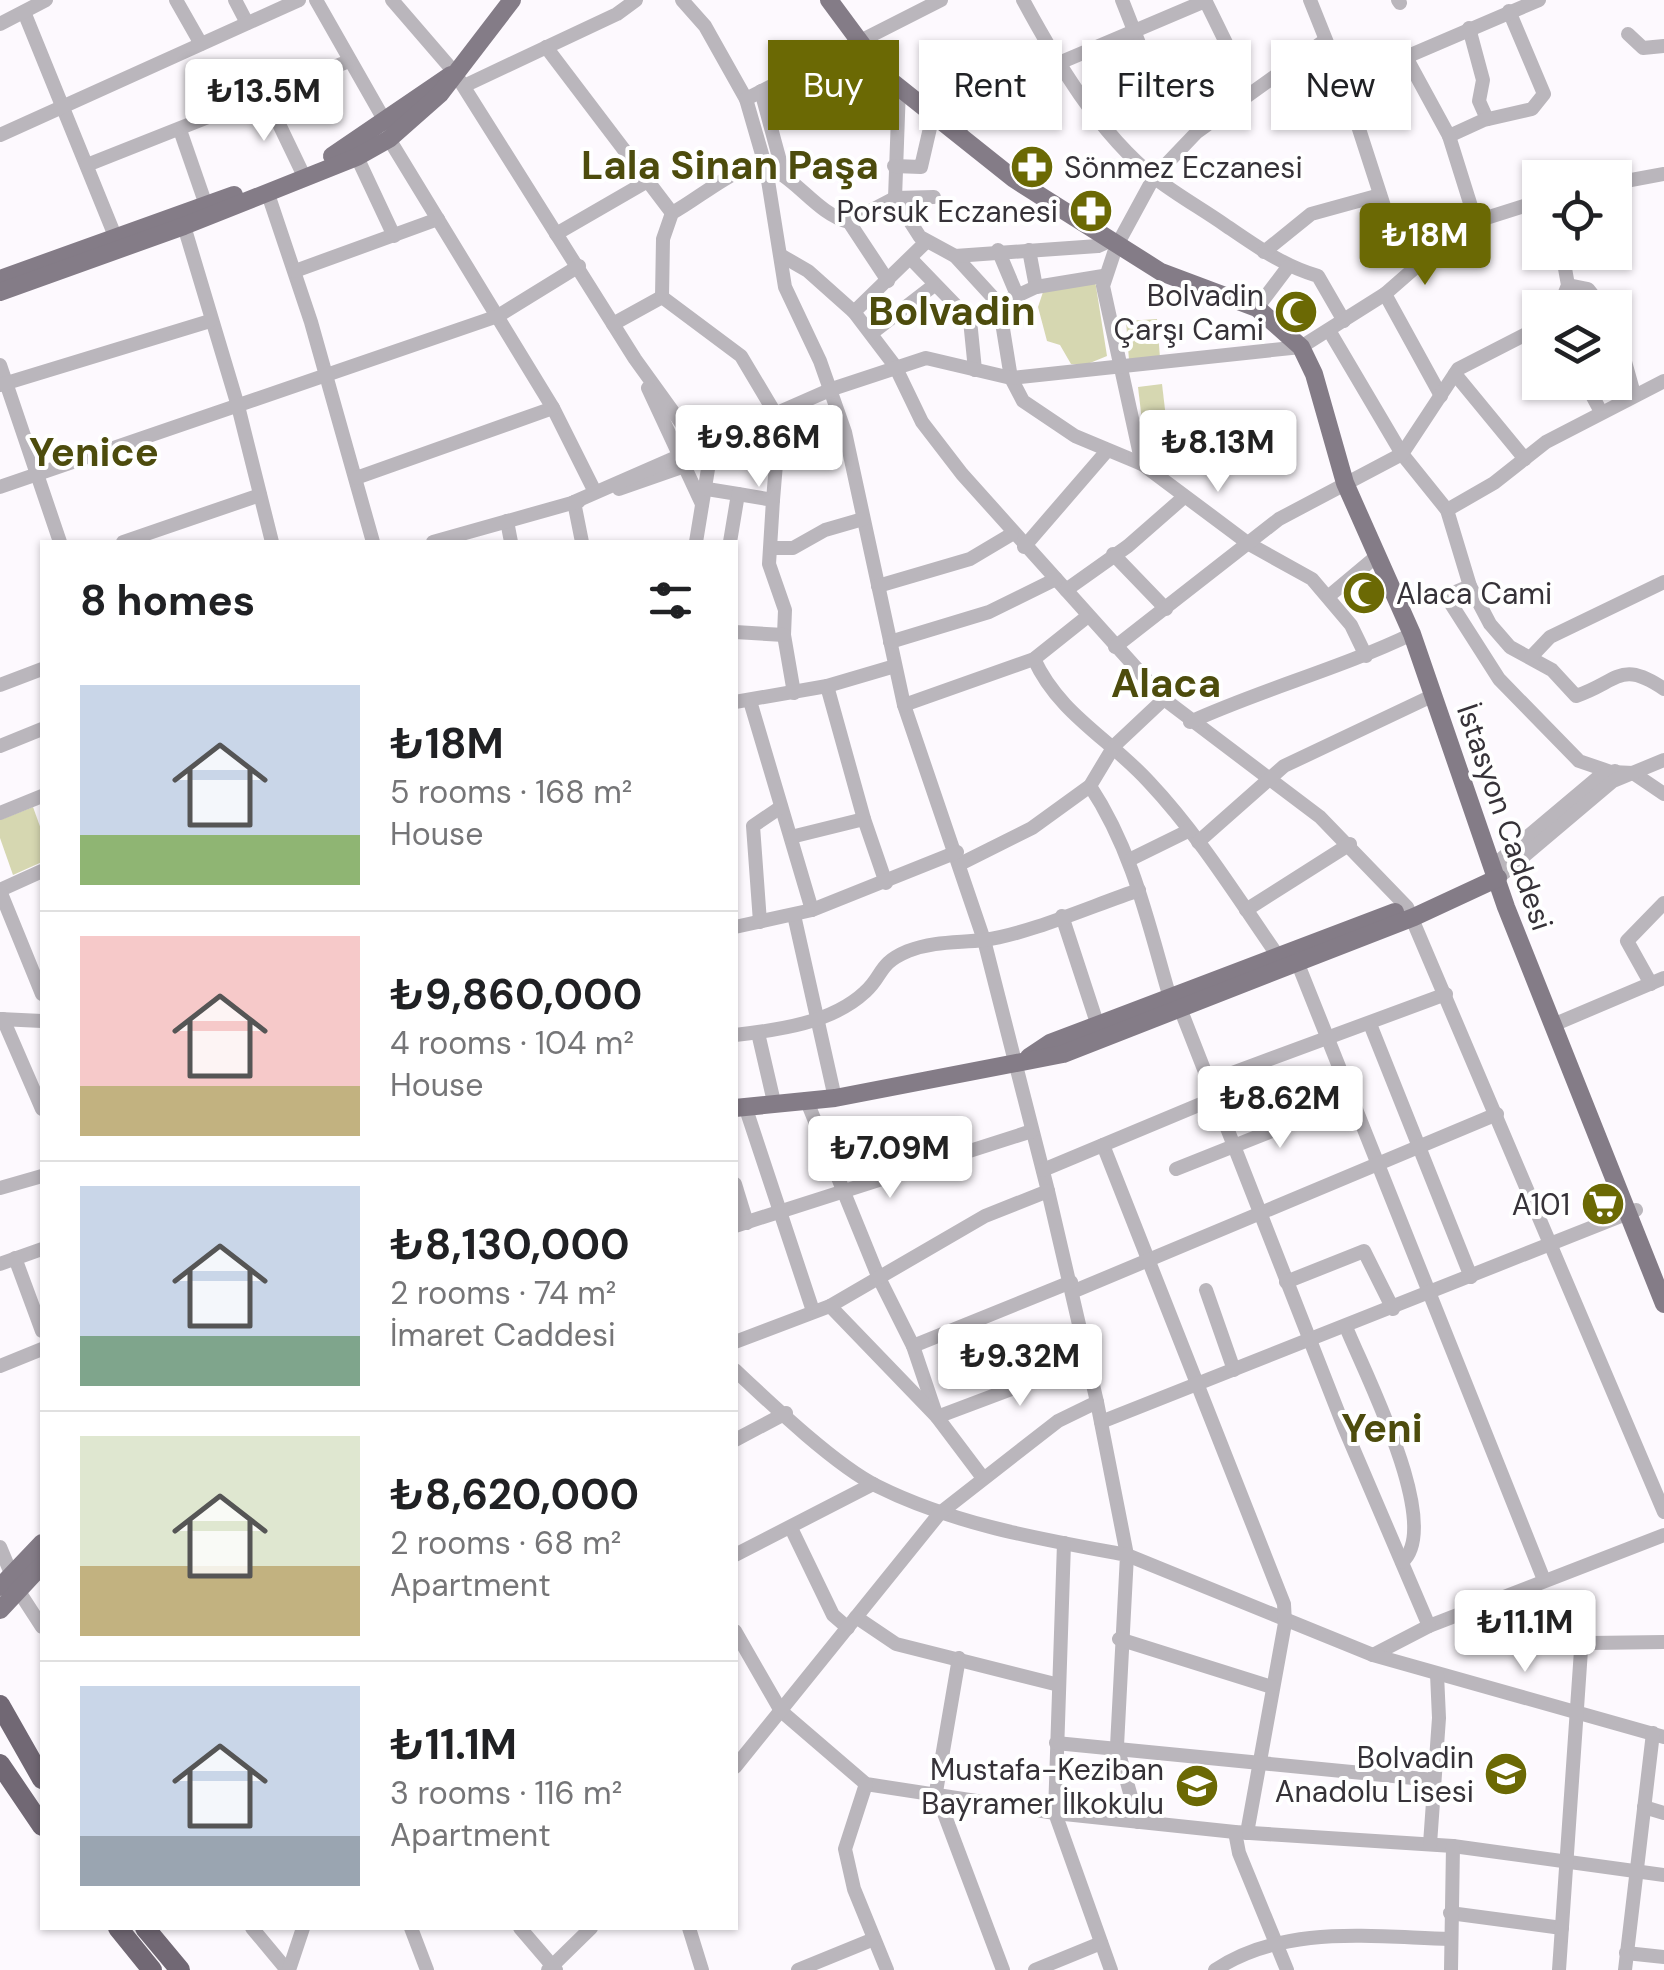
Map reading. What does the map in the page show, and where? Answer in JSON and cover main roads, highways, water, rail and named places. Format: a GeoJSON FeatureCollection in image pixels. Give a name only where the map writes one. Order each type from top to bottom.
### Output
{"type":"FeatureCollection","features":[{"type":"Feature","properties":{"kind":"highway"},"geometry":{"type":"LineString","coordinates":[[0,1705],[40,1775]]}},
{"type":"Feature","properties":{"kind":"highway"},"geometry":{"type":"LineString","coordinates":[[0,1764],[40,1823]]}},
{"type":"Feature","properties":{"kind":"highway"},"geometry":{"type":"LineString","coordinates":[[120,1930],[152,1970]]}},
{"type":"Feature","properties":{"kind":"highway"},"geometry":{"type":"LineString","coordinates":[[147,1930],[180,1970]]}},
{"type":"Feature","properties":{"kind":"main road"},"geometry":{"type":"LineString","coordinates":[[0,292],[357,158],[460,79],[512,0]]}},
{"type":"Feature","properties":{"kind":"main road","name":"İstasyon Caddesi"},"geometry":{"type":"LineString","coordinates":[[828,0],[856,41],[899,88],[1014,179],[1161,272],[1258,308],[1301,346],[1314,374],[1345,483],[1412,634],[1496,871],[1664,1304]]}},
{"type":"Feature","properties":{"kind":"main road"},"geometry":{"type":"LineString","coordinates":[[0,279],[302,172],[388,131]]}},
{"type":"Feature","properties":{"kind":"main road"},"geometry":{"type":"LineString","coordinates":[[739,1112],[835,1098],[1063,1054],[1175,1003],[1411,912],[1496,871],[1560,1022],[1631,1212],[1664,1275]]}},
{"type":"Feature","properties":{"kind":"main road"},"geometry":{"type":"LineString","coordinates":[[1016,1065],[1050,1043],[1175,1003]]}},
{"type":"Feature","properties":{"kind":"main road"},"geometry":{"type":"LineString","coordinates":[[739,1112],[774,1102],[807,1103]]}},
{"type":"Feature","properties":{"kind":"main road"},"geometry":{"type":"LineString","coordinates":[[0,1610],[10,1584],[40,1546]]}},
{"type":"Feature","properties":{"kind":"main road"},"geometry":{"type":"LineString","coordinates":[[10,1584],[40,1566]]}},
{"type":"Feature","properties":{"kind":"place","name":"Sönmez Eczanesi"},"geometry":{"type":"Point","coordinates":[1032,167]}},
{"type":"Feature","properties":{"kind":"place","name":"Porsuk Eczanesi"},"geometry":{"type":"Point","coordinates":[1091,211]}},
{"type":"Feature","properties":{"kind":"place","name":"Bolvadin Çarşı Cami"},"geometry":{"type":"Point","coordinates":[1296,312]}},
{"type":"Feature","properties":{"kind":"place","name":"Alaca Cami"},"geometry":{"type":"Point","coordinates":[1364,593]}},
{"type":"Feature","properties":{"kind":"place","name":"A101"},"geometry":{"type":"Point","coordinates":[1603,1204]}},
{"type":"Feature","properties":{"kind":"place","name":"Bolvadin Anadolu Lisesi"},"geometry":{"type":"Point","coordinates":[1506,1774]}},
{"type":"Feature","properties":{"kind":"place","name":"Mustafa-Keziban Bayramer İlkokulu"},"geometry":{"type":"Point","coordinates":[1197,1786]}},
{"type":"Feature","properties":{"kind":"district","name":"Lala Sinan Paşa"},"geometry":{"type":"Point","coordinates":[730,165]}},
{"type":"Feature","properties":{"kind":"district","name":"Bolvadin"},"geometry":{"type":"Point","coordinates":[952,311]}},
{"type":"Feature","properties":{"kind":"district","name":"Yenice"},"geometry":{"type":"Point","coordinates":[94,452]}},
{"type":"Feature","properties":{"kind":"district","name":"Alaca"},"geometry":{"type":"Point","coordinates":[1166,683]}},
{"type":"Feature","properties":{"kind":"district","name":"Yeni"},"geometry":{"type":"Point","coordinates":[1382,1428]}}]}
